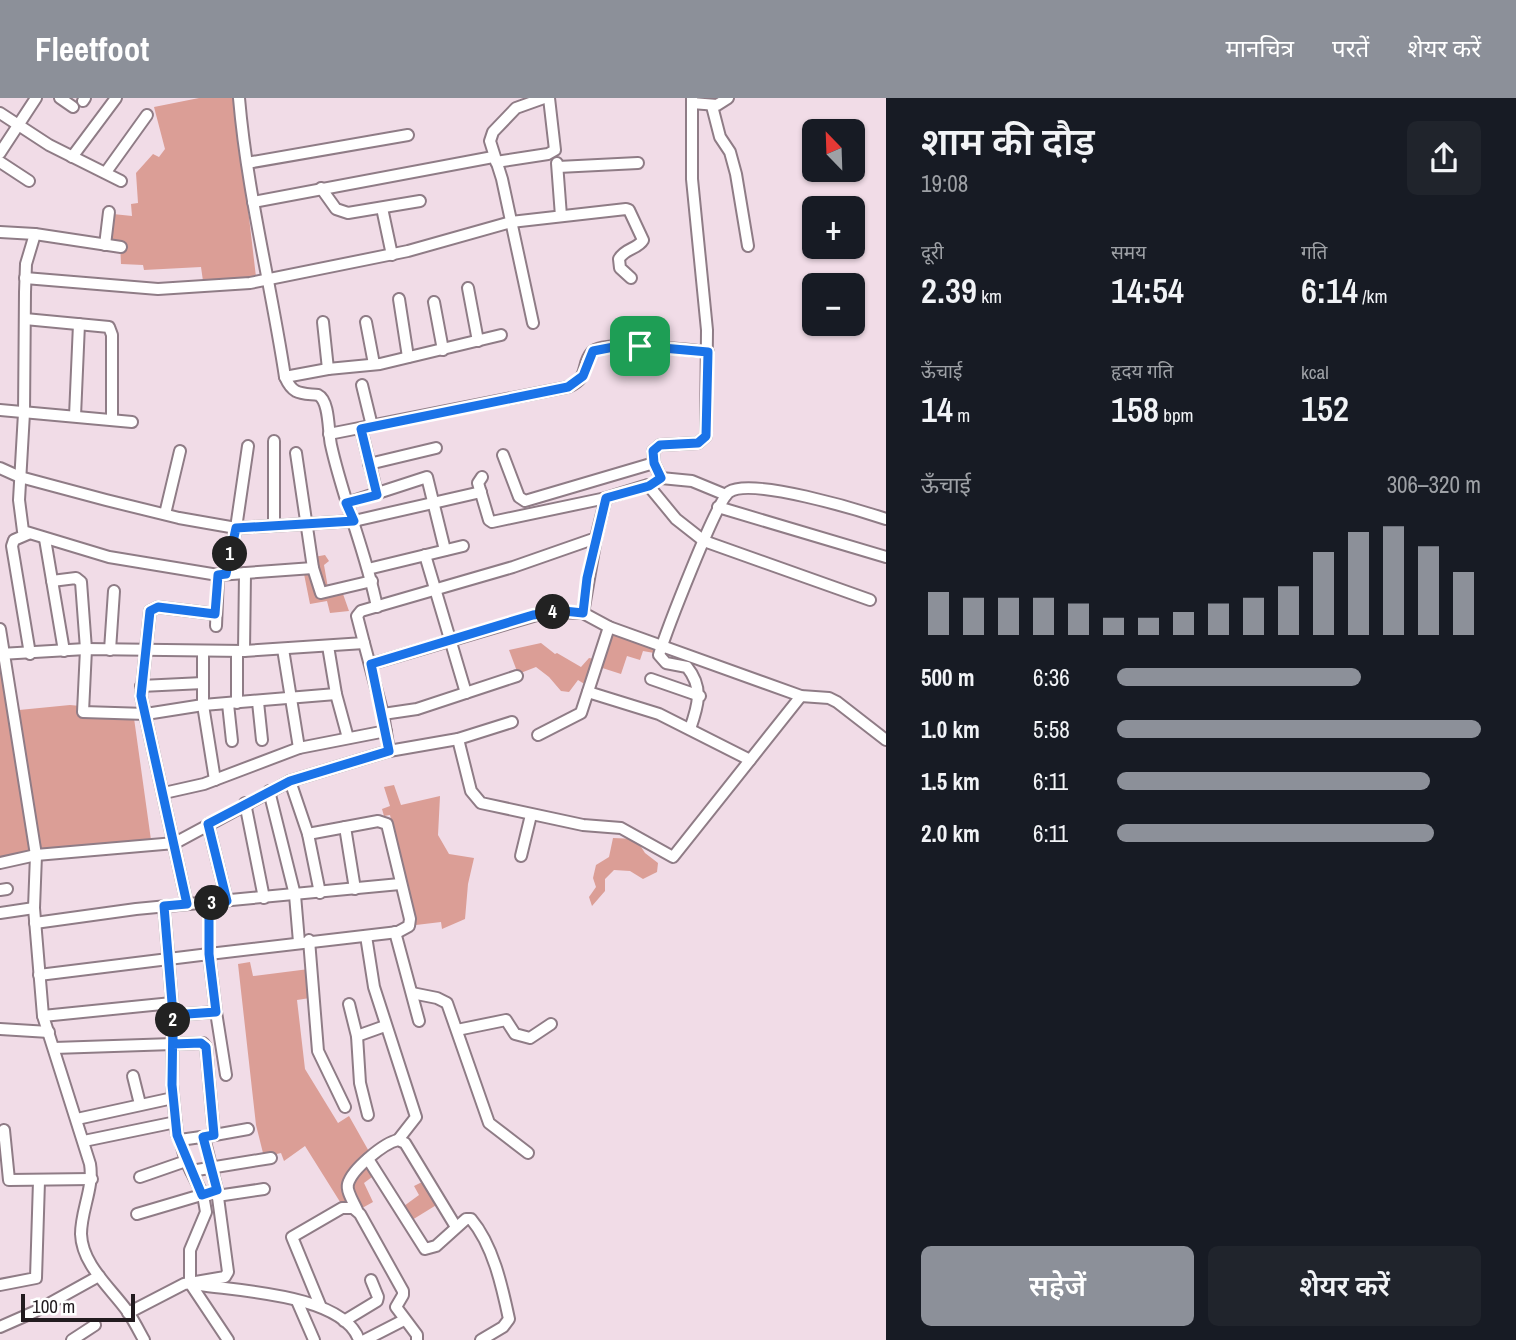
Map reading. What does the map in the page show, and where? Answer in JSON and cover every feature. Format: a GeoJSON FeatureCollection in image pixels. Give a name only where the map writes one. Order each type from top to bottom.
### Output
{"type":"FeatureCollection","features":[{"type":"Feature","properties":{"kind":"street"},"geometry":{"type":"LineString","coordinates":[[0,153],[36,98]]}},
{"type":"Feature","properties":{"kind":"street"},"geometry":{"type":"LineString","coordinates":[[60,98],[81,102]]}},
{"type":"Feature","properties":{"kind":"street"},"geometry":{"type":"LineString","coordinates":[[72,157],[116,98]]}},
{"type":"Feature","properties":{"kind":"street"},"geometry":{"type":"LineString","coordinates":[[239,98],[253,202],[285,377],[290,388],[298,395],[322,397],[346,503],[372,581],[377,607]]}},
{"type":"Feature","properties":{"kind":"street"},"geometry":{"type":"LineString","coordinates":[[533,323],[490,141],[493,132],[516,108],[544,98]]}},
{"type":"Feature","properties":{"kind":"street"},"geometry":{"type":"LineString","coordinates":[[549,98],[561,216]]}},
{"type":"Feature","properties":{"kind":"street"},"geometry":{"type":"LineString","coordinates":[[661,478],[654,463],[653,451],[660,445],[698,443],[705,439],[708,352],[692,179],[692,101],[712,106],[723,104],[728,98]]}},
{"type":"Feature","properties":{"kind":"street"},"geometry":{"type":"LineString","coordinates":[[712,106],[720,137],[730,152],[736,174],[748,246]]}},
{"type":"Feature","properties":{"kind":"street"},"geometry":{"type":"LineString","coordinates":[[0,113],[49,145],[121,181]]}},
{"type":"Feature","properties":{"kind":"street"},"geometry":{"type":"LineString","coordinates":[[106,172],[147,115]]}},
{"type":"Feature","properties":{"kind":"street"},"geometry":{"type":"LineString","coordinates":[[247,163],[408,135]]}},
{"type":"Feature","properties":{"kind":"street"},"geometry":{"type":"LineString","coordinates":[[253,202],[495,159],[548,154],[555,150]]}},
{"type":"Feature","properties":{"kind":"street"},"geometry":{"type":"LineString","coordinates":[[0,162],[29,181]]}},
{"type":"Feature","properties":{"kind":"street"},"geometry":{"type":"LineString","coordinates":[[558,167],[638,163]]}},
{"type":"Feature","properties":{"kind":"street"},"geometry":{"type":"LineString","coordinates":[[321,188],[342,212],[420,201]]}},
{"type":"Feature","properties":{"kind":"street"},"geometry":{"type":"LineString","coordinates":[[382,208],[392,255]]}},
{"type":"Feature","properties":{"kind":"street"},"geometry":{"type":"LineString","coordinates":[[25,278],[158,289],[269,281],[392,255],[511,222],[629,210],[643,240],[626,250],[619,259],[620,268],[631,278]]}},
{"type":"Feature","properties":{"kind":"street"},"geometry":{"type":"LineString","coordinates":[[106,245],[109,212]]}},
{"type":"Feature","properties":{"kind":"street"},"geometry":{"type":"LineString","coordinates":[[0,232],[35,234],[121,247]]}},
{"type":"Feature","properties":{"kind":"street"},"geometry":{"type":"LineString","coordinates":[[35,234],[25,278],[24,412],[20,477],[23,531],[109,557],[222,575],[313,568]]}},
{"type":"Feature","properties":{"kind":"street"},"geometry":{"type":"LineString","coordinates":[[468,288],[478,341]]}},
{"type":"Feature","properties":{"kind":"street"},"geometry":{"type":"LineString","coordinates":[[399,299],[408,357]]}},
{"type":"Feature","properties":{"kind":"street"},"geometry":{"type":"LineString","coordinates":[[434,302],[443,350]]}},
{"type":"Feature","properties":{"kind":"street"},"geometry":{"type":"LineString","coordinates":[[26,319],[107,326],[112,332],[112,419]]}},
{"type":"Feature","properties":{"kind":"street"},"geometry":{"type":"LineString","coordinates":[[323,322],[328,369]]}},
{"type":"Feature","properties":{"kind":"street"},"geometry":{"type":"LineString","coordinates":[[366,322],[374,364]]}},
{"type":"Feature","properties":{"kind":"street"},"geometry":{"type":"LineString","coordinates":[[75,416],[79,324]]}},
{"type":"Feature","properties":{"kind":"street"},"geometry":{"type":"LineString","coordinates":[[285,377],[374,364],[501,335]]}},
{"type":"Feature","properties":{"kind":"street"},"geometry":{"type":"LineString","coordinates":[[329,434],[568,387],[579,381],[593,351],[601,348],[640,346],[708,352]]}},
{"type":"Feature","properties":{"kind":"street"},"geometry":{"type":"LineString","coordinates":[[362,386],[369,464],[377,495]]}},
{"type":"Feature","properties":{"kind":"street"},"geometry":{"type":"LineString","coordinates":[[0,410],[132,422]]}},
{"type":"Feature","properties":{"kind":"street"},"geometry":{"type":"LineString","coordinates":[[274,441],[274,526]]}},
{"type":"Feature","properties":{"kind":"street"},"geometry":{"type":"LineString","coordinates":[[187,904],[141,686],[149,619],[153,609],[158,607],[216,620],[222,575],[236,528],[248,446]]}},
{"type":"Feature","properties":{"kind":"street"},"geometry":{"type":"LineString","coordinates":[[369,464],[436,448]]}},
{"type":"Feature","properties":{"kind":"street"},"geometry":{"type":"LineString","coordinates":[[165,514],[180,450]]}},
{"type":"Feature","properties":{"kind":"street"},"geometry":{"type":"LineString","coordinates":[[296,453],[313,568],[323,594],[372,581]]}},
{"type":"Feature","properties":{"kind":"street"},"geometry":{"type":"LineString","coordinates":[[503,455],[519,497],[525,501],[654,463]]}},
{"type":"Feature","properties":{"kind":"street"},"geometry":{"type":"LineString","coordinates":[[0,468],[20,477],[165,514],[236,528],[354,521],[481,492]]}},
{"type":"Feature","properties":{"kind":"street"},"geometry":{"type":"LineString","coordinates":[[346,503],[427,477],[445,550]]}},
{"type":"Feature","properties":{"kind":"street"},"geometry":{"type":"LineString","coordinates":[[482,477],[478,483],[489,520],[492,522],[606,498],[649,486],[661,478],[692,481],[726,495]]}},
{"type":"Feature","properties":{"kind":"street"},"geometry":{"type":"LineString","coordinates":[[649,486],[676,519],[704,541],[870,600]]}},
{"type":"Feature","properties":{"kind":"street"},"geometry":{"type":"LineString","coordinates":[[690,729],[700,696],[695,678],[687,667],[666,663],[659,655],[718,507],[726,495],[745,488],[780,492],[827,501],[886,519]]}},
{"type":"Feature","properties":{"kind":"street"},"geometry":{"type":"LineString","coordinates":[[583,613],[606,498]]}},
{"type":"Feature","properties":{"kind":"street"},"geometry":{"type":"LineString","coordinates":[[718,507],[886,557]]}},
{"type":"Feature","properties":{"kind":"street"},"geometry":{"type":"LineString","coordinates":[[28,534],[13,540],[12,546],[30,653]]}},
{"type":"Feature","properties":{"kind":"street"},"geometry":{"type":"LineString","coordinates":[[389,751],[383,714],[357,616],[361,611],[437,590],[596,538]]}},
{"type":"Feature","properties":{"kind":"street"},"geometry":{"type":"LineString","coordinates":[[45,539],[64,651]]}},
{"type":"Feature","properties":{"kind":"street"},"geometry":{"type":"LineString","coordinates":[[368,569],[463,546]]}},
{"type":"Feature","properties":{"kind":"street"},"geometry":{"type":"LineString","coordinates":[[425,555],[466,693]]}},
{"type":"Feature","properties":{"kind":"street"},"geometry":{"type":"LineString","coordinates":[[232,741],[245,573]]}},
{"type":"Feature","properties":{"kind":"street"},"geometry":{"type":"LineString","coordinates":[[52,581],[76,578],[80,580],[86,649],[82,711],[146,714],[203,705],[336,694]]}},
{"type":"Feature","properties":{"kind":"street"},"geometry":{"type":"LineString","coordinates":[[110,650],[114,591]]}},
{"type":"Feature","properties":{"kind":"street"},"geometry":{"type":"LineString","coordinates":[[371,664],[547,612],[583,613],[609,627],[801,696],[829,698],[886,740]]}},
{"type":"Feature","properties":{"kind":"street"},"geometry":{"type":"LineString","coordinates":[[538,735],[576,717],[583,709],[609,627]]}},
{"type":"Feature","properties":{"kind":"street"},"geometry":{"type":"LineString","coordinates":[[0,629],[36,855],[34,908],[43,1016],[84,1141],[92,1179],[83,1213],[82,1238],[87,1258],[128,1313],[144,1340]]}},
{"type":"Feature","properties":{"kind":"street"},"geometry":{"type":"LineString","coordinates":[[2,654],[86,649],[240,651],[364,643]]}},
{"type":"Feature","properties":{"kind":"street"},"geometry":{"type":"LineString","coordinates":[[328,646],[336,694],[348,738]]}},
{"type":"Feature","properties":{"kind":"street"},"geometry":{"type":"LineString","coordinates":[[283,649],[299,748]]}},
{"type":"Feature","properties":{"kind":"street"},"geometry":{"type":"LineString","coordinates":[[203,650],[203,705],[215,780]]}},
{"type":"Feature","properties":{"kind":"street"},"geometry":{"type":"LineString","coordinates":[[383,714],[417,709],[517,676]]}},
{"type":"Feature","properties":{"kind":"street"},"geometry":{"type":"LineString","coordinates":[[650,679],[700,696]]}},
{"type":"Feature","properties":{"kind":"street"},"geometry":{"type":"LineString","coordinates":[[141,686],[203,682]]}},
{"type":"Feature","properties":{"kind":"street"},"geometry":{"type":"LineString","coordinates":[[588,692],[659,714],[750,760]]}},
{"type":"Feature","properties":{"kind":"street"},"geometry":{"type":"LineString","coordinates":[[458,738],[474,797],[491,806],[531,815],[583,825],[621,828],[673,857],[801,696]]}},
{"type":"Feature","properties":{"kind":"street"},"geometry":{"type":"LineString","coordinates":[[258,702],[262,740]]}},
{"type":"Feature","properties":{"kind":"street"},"geometry":{"type":"LineString","coordinates":[[0,715],[13,711]]}},
{"type":"Feature","properties":{"kind":"street"},"geometry":{"type":"LineString","coordinates":[[0,863],[36,855],[175,843],[290,781],[389,751],[458,738],[512,722]]}},
{"type":"Feature","properties":{"kind":"street"},"geometry":{"type":"LineString","coordinates":[[164,793],[215,780],[299,748],[386,731]]}},
{"type":"Feature","properties":{"kind":"street"},"geometry":{"type":"LineString","coordinates":[[290,781],[309,834],[320,893]]}},
{"type":"Feature","properties":{"kind":"street"},"geometry":{"type":"LineString","coordinates":[[269,791],[304,941],[318,1051],[345,1107]]}},
{"type":"Feature","properties":{"kind":"street"},"geometry":{"type":"LineString","coordinates":[[245,803],[264,898]]}},
{"type":"Feature","properties":{"kind":"street"},"geometry":{"type":"LineString","coordinates":[[521,856],[531,815]]}},
{"type":"Feature","properties":{"kind":"street"},"geometry":{"type":"LineString","coordinates":[[39,975],[405,929],[410,923],[387,824],[378,821],[309,834]]}},
{"type":"Feature","properties":{"kind":"street"},"geometry":{"type":"LineString","coordinates":[[208,824],[227,901]]}},
{"type":"Feature","properties":{"kind":"street"},"geometry":{"type":"LineString","coordinates":[[345,827],[355,889]]}},
{"type":"Feature","properties":{"kind":"street"},"geometry":{"type":"LineString","coordinates":[[35,923],[164,906],[400,884]]}},
{"type":"Feature","properties":{"kind":"street"},"geometry":{"type":"LineString","coordinates":[[209,903],[209,954],[226,1074]]}},
{"type":"Feature","properties":{"kind":"street"},"geometry":{"type":"LineString","coordinates":[[164,906],[173,1015],[173,1098],[176,1122],[206,1212],[190,1250],[190,1283],[228,1340]]}},
{"type":"Feature","properties":{"kind":"street"},"geometry":{"type":"LineString","coordinates":[[0,913],[34,908]]}},
{"type":"Feature","properties":{"kind":"street"},"geometry":{"type":"LineString","coordinates":[[395,932],[419,1021]]}},
{"type":"Feature","properties":{"kind":"street"},"geometry":{"type":"LineString","coordinates":[[366,936],[370,971],[385,1026],[416,1117],[398,1140]]}},
{"type":"Feature","properties":{"kind":"street"},"geometry":{"type":"LineString","coordinates":[[412,993],[447,1003],[489,1123],[528,1153]]}},
{"type":"Feature","properties":{"kind":"street"},"geometry":{"type":"LineString","coordinates":[[43,1016],[172,1003]]}},
{"type":"Feature","properties":{"kind":"street"},"geometry":{"type":"LineString","coordinates":[[349,1004],[357,1036],[360,1083],[368,1115]]}},
{"type":"Feature","properties":{"kind":"street"},"geometry":{"type":"LineString","coordinates":[[173,1015],[216,1012]]}},
{"type":"Feature","properties":{"kind":"street"},"geometry":{"type":"LineString","coordinates":[[457,1030],[506,1020],[515,1034],[530,1038],[551,1024]]}},
{"type":"Feature","properties":{"kind":"street"},"geometry":{"type":"LineString","coordinates":[[357,1036],[385,1026]]}},
{"type":"Feature","properties":{"kind":"street"},"geometry":{"type":"LineString","coordinates":[[0,1029],[48,1032]]}},
{"type":"Feature","properties":{"kind":"street"},"geometry":{"type":"LineString","coordinates":[[54,1048],[201,1043],[206,1047],[212,1168],[229,1272],[225,1277],[190,1283],[128,1313]]}},
{"type":"Feature","properties":{"kind":"street"},"geometry":{"type":"LineString","coordinates":[[132,1076],[140,1104]]}},
{"type":"Feature","properties":{"kind":"street"},"geometry":{"type":"LineString","coordinates":[[77,1119],[173,1098]]}},
{"type":"Feature","properties":{"kind":"street"},"geometry":{"type":"LineString","coordinates":[[84,1141],[176,1122]]}},
{"type":"Feature","properties":{"kind":"street"},"geometry":{"type":"LineString","coordinates":[[180,1140],[248,1129]]}},
{"type":"Feature","properties":{"kind":"street"},"geometry":{"type":"LineString","coordinates":[[4,1130],[8,1178],[13,1181],[92,1179]]}},
{"type":"Feature","properties":{"kind":"street"},"geometry":{"type":"LineString","coordinates":[[417,1340],[417,1335],[396,1305],[404,1293],[357,1210],[348,1185],[368,1159],[390,1142],[398,1140],[405,1143],[456,1227]]}},
{"type":"Feature","properties":{"kind":"street"},"geometry":{"type":"LineString","coordinates":[[140,1177],[189,1166],[212,1168],[271,1158]]}},
{"type":"Feature","properties":{"kind":"street"},"geometry":{"type":"LineString","coordinates":[[368,1159],[425,1249],[436,1246],[469,1218],[478,1228],[489,1248],[509,1315],[506,1324],[481,1340]]}},
{"type":"Feature","properties":{"kind":"street"},"geometry":{"type":"LineString","coordinates":[[0,1285],[36,1278],[39,1181]]}},
{"type":"Feature","properties":{"kind":"street"},"geometry":{"type":"LineString","coordinates":[[137,1214],[202,1195],[264,1189]]}},
{"type":"Feature","properties":{"kind":"street"},"geometry":{"type":"LineString","coordinates":[[320,1305],[292,1237],[342,1208],[357,1210]]}},
{"type":"Feature","properties":{"kind":"street"},"geometry":{"type":"LineString","coordinates":[[0,1327],[34,1312],[99,1276]]}},
{"type":"Feature","properties":{"kind":"street"},"geometry":{"type":"LineString","coordinates":[[344,1321],[377,1301],[371,1280]]}},
{"type":"Feature","properties":{"kind":"street"},"geometry":{"type":"LineString","coordinates":[[190,1283],[320,1305],[344,1321],[354,1330],[359,1340]]}},
{"type":"Feature","properties":{"kind":"street"},"geometry":{"type":"LineString","coordinates":[[297,1301],[314,1340]]}},
{"type":"Feature","properties":{"kind":"street"},"geometry":{"type":"LineString","coordinates":[[365,1340],[404,1320]]}},
{"type":"Feature","properties":{"kind":"street"},"geometry":{"type":"LineString","coordinates":[[72,1340],[95,1325]]}},
{"type":"Feature","properties":{"kind":"shaded area"},"geometry":{"type":"Polygon","coordinates":[[[199,98],[235,98],[256,277],[203,281],[201,267],[144,270],[143,265],[121,264],[120,243],[110,242],[113,214],[132,216],[131,204],[138,203],[136,173],[153,154],[159,157],[165,149],[154,107],[199,98]]]}},
{"type":"Feature","properties":{"kind":"shaded area"},"geometry":{"type":"Polygon","coordinates":[[[325,555],[329,561],[324,565],[328,588],[334,595],[343,594],[349,611],[330,613],[327,601],[310,604],[304,574],[314,557],[325,555]]]}},
{"type":"Feature","properties":{"kind":"shaded area"},"geometry":{"type":"Polygon","coordinates":[[[610,631],[655,646],[654,653],[643,651],[640,660],[627,656],[621,674],[593,665],[586,685],[578,680],[569,692],[561,691],[536,667],[518,674],[509,650],[541,643],[555,654],[581,667],[589,658],[601,660],[610,631]]]}},
{"type":"Feature","properties":{"kind":"shaded area"},"geometry":{"type":"Polygon","coordinates":[[[0,653],[8,705],[19,710],[70,705],[133,711],[151,840],[0,860],[0,653]]]}},
{"type":"Feature","properties":{"kind":"shaded area"},"geometry":{"type":"Polygon","coordinates":[[[394,785],[401,805],[440,796],[438,835],[449,854],[474,858],[468,884],[465,919],[442,929],[441,922],[416,925],[390,815],[384,816],[382,809],[390,806],[384,787],[394,785]]]}},
{"type":"Feature","properties":{"kind":"shaded area"},"geometry":{"type":"Polygon","coordinates":[[[613,838],[636,839],[645,853],[658,863],[657,872],[643,879],[630,871],[614,870],[605,879],[605,891],[592,906],[589,897],[596,887],[593,878],[596,865],[609,857],[613,838]]]}},
{"type":"Feature","properties":{"kind":"shaded area"},"geometry":{"type":"Polygon","coordinates":[[[250,962],[253,976],[309,969],[310,998],[297,1000],[305,1069],[338,1123],[349,1116],[380,1171],[364,1183],[373,1202],[364,1207],[342,1205],[305,1146],[284,1161],[281,1153],[264,1157],[256,1125],[238,964],[250,962]]]}},
{"type":"Feature","properties":{"kind":"shaded area"},"geometry":{"type":"Polygon","coordinates":[[[424,1181],[438,1204],[412,1220],[404,1206],[419,1195],[414,1186],[424,1181]]]}},
{"type":"Feature","properties":{"kind":"route"},"geometry":{"type":"LineString","coordinates":[[640,346],[619,346],[593,351],[583,376],[568,387],[361,429],[377,495],[346,503],[354,521],[236,528],[226,574],[218,575],[215,614],[158,607],[150,611],[141,696],[187,904],[164,906],[173,1015],[172,1073],[173,1098],[177,1135],[202,1195],[217,1190],[203,1137],[214,1135],[206,1047],[201,1043],[173,1044],[173,1015],[216,1012],[209,954],[209,903],[227,901],[208,824],[290,781],[389,751],[371,664],[533,615],[564,611],[583,613],[587,578],[606,498],[649,486],[661,478],[654,463],[653,451],[656,447],[673,443],[698,443],[706,436],[708,352],[640,346]]}}]}
